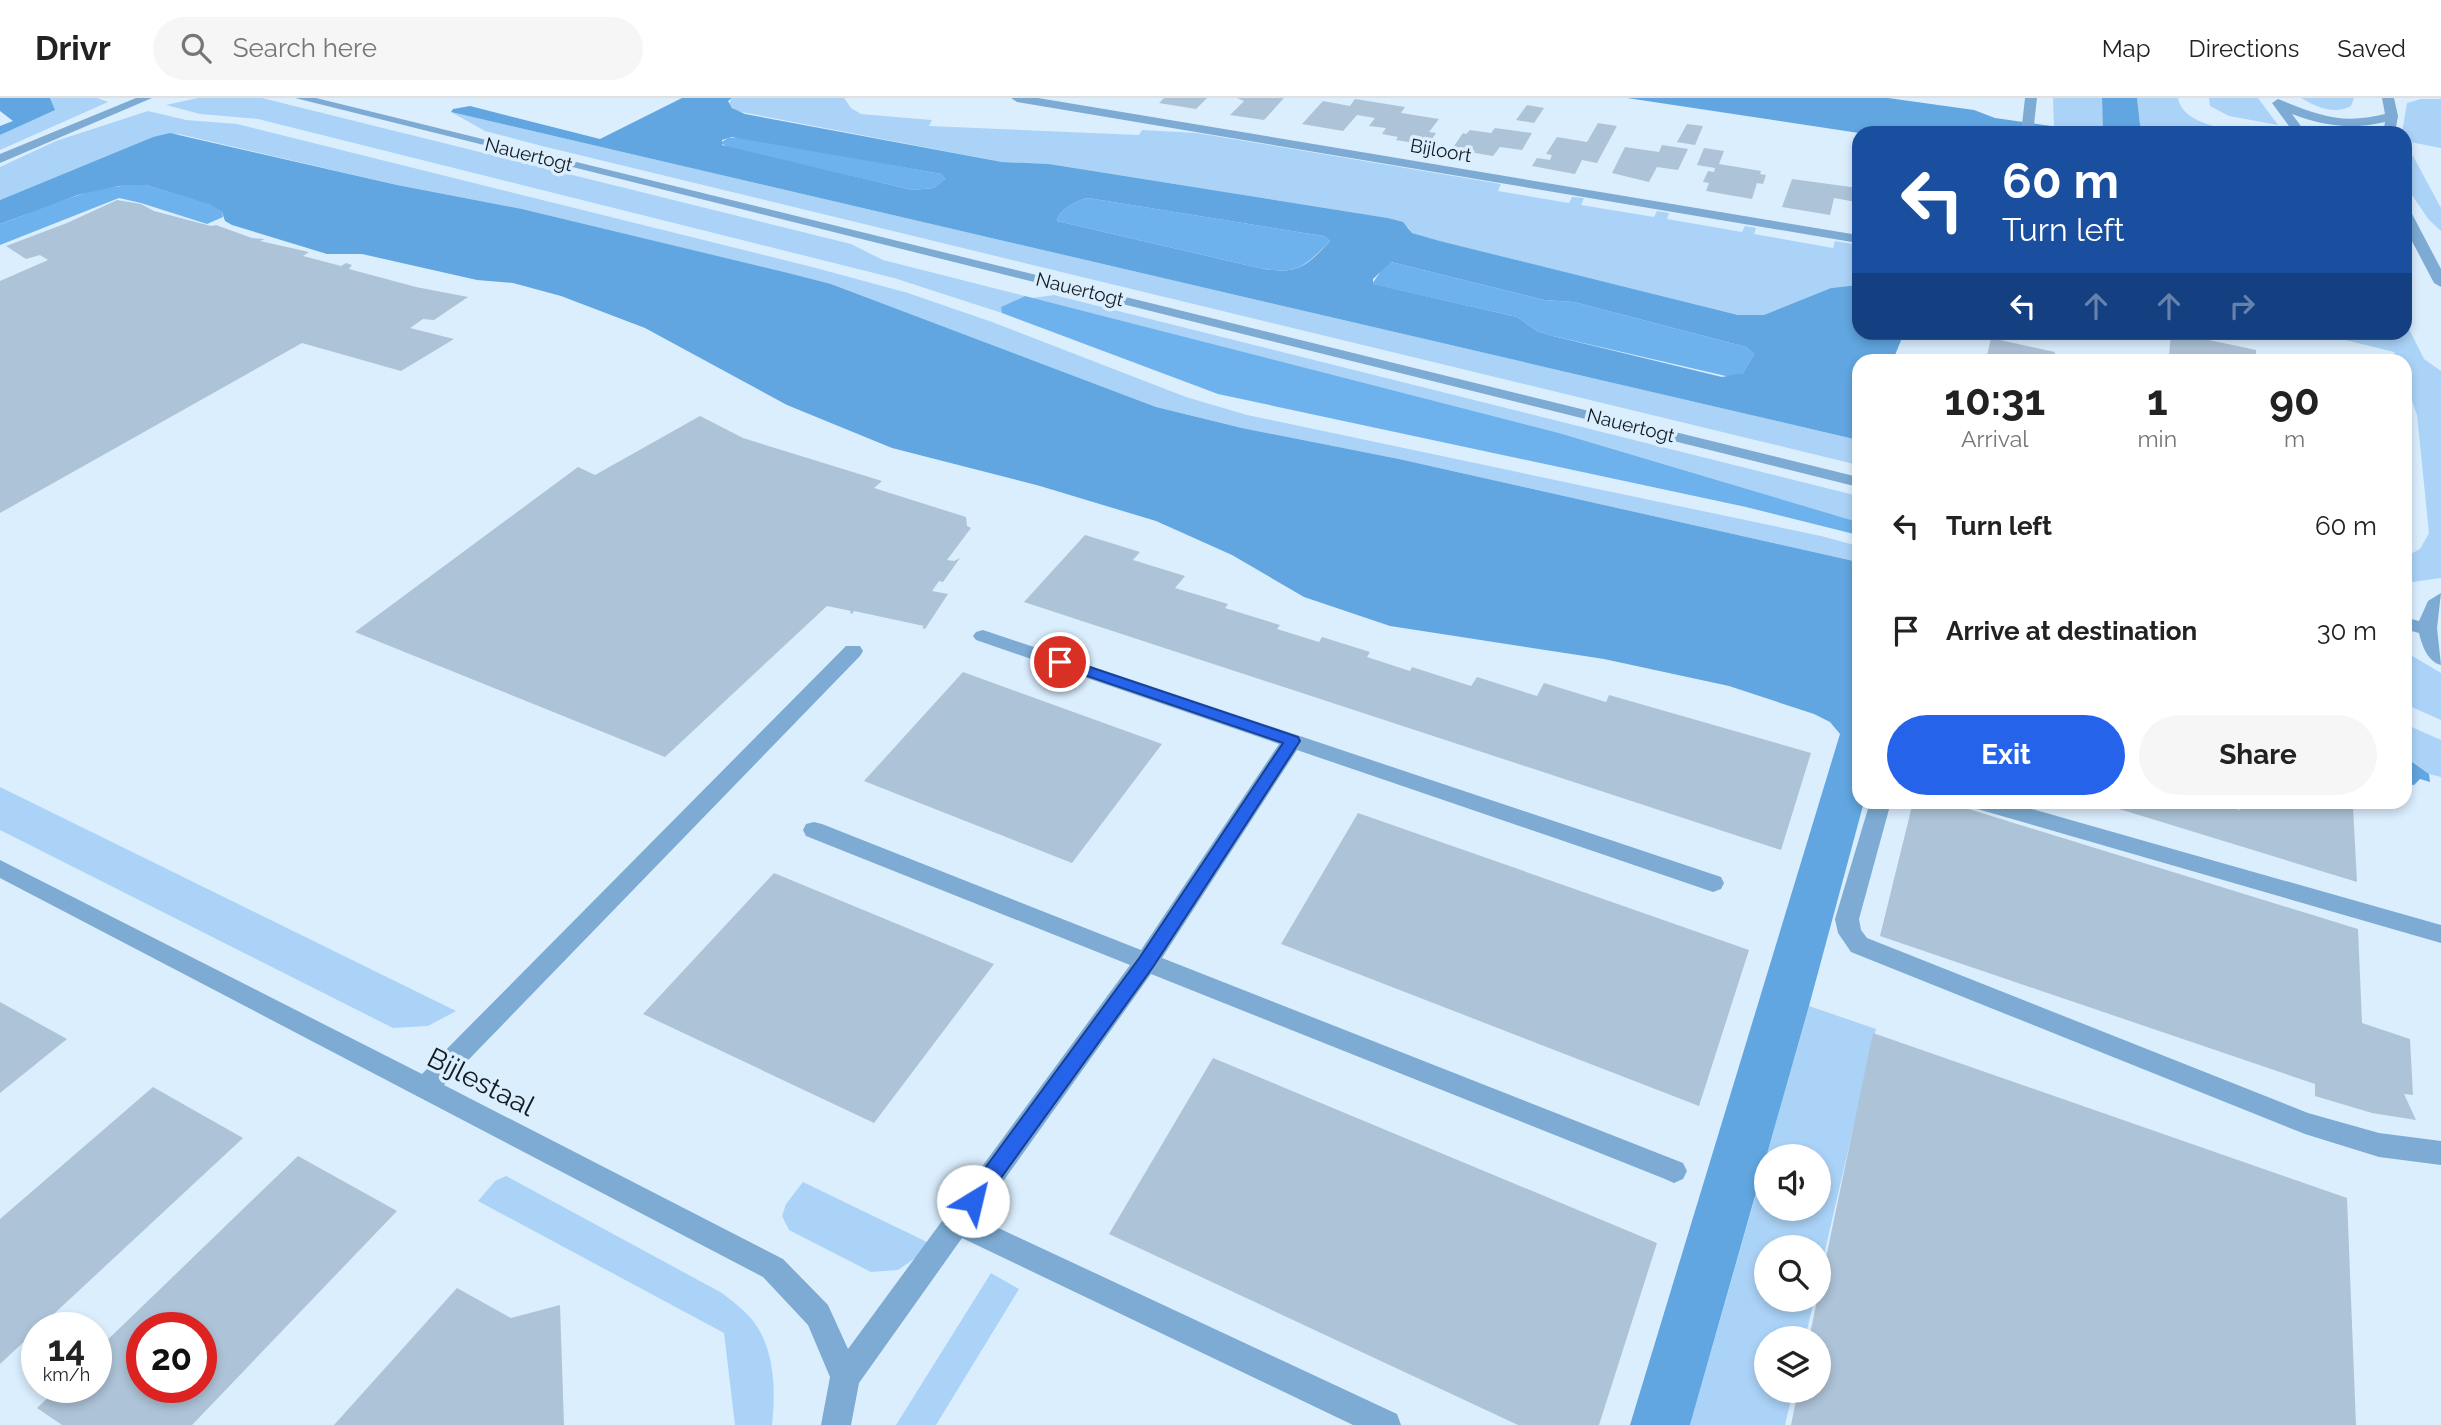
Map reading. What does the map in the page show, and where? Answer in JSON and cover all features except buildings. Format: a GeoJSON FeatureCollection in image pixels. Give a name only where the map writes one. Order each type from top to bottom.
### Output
{"type":"FeatureCollection","features":[{"type":"Feature","properties":{"kind":"street"},"geometry":{"type":"LineString","coordinates":[[0,159],[146,98]]}},
{"type":"Feature","properties":{"kind":"street","name":"Nauertogt"},"geometry":{"type":"LineString","coordinates":[[301,98],[1852,481]]}},
{"type":"Feature","properties":{"kind":"street","name":"Bijloort"},"geometry":{"type":"LineString","coordinates":[[1017,98],[1852,238]]}},
{"type":"Feature","properties":{"kind":"street"},"geometry":{"type":"LineString","coordinates":[[2388,98],[2392,116],[2390,126]]}},
{"type":"Feature","properties":{"kind":"street"},"geometry":{"type":"LineString","coordinates":[[2277,101],[2320,120],[2342,125],[2369,123],[2392,116]]}},
{"type":"Feature","properties":{"kind":"street"},"geometry":{"type":"LineString","coordinates":[[2277,101],[2295,126]]}},
{"type":"Feature","properties":{"kind":"street"},"geometry":{"type":"LineString","coordinates":[[2028,126],[2030,104]]}},
{"type":"Feature","properties":{"kind":"street"},"geometry":{"type":"LineString","coordinates":[[2412,227],[2441,283]]}},
{"type":"Feature","properties":{"kind":"street"},"geometry":{"type":"LineString","coordinates":[[2441,598],[2431,607],[2426,629],[2441,660]]}},
{"type":"Feature","properties":{"kind":"street"},"geometry":{"type":"LineString","coordinates":[[2412,625],[2426,629]]}},
{"type":"Feature","properties":{"kind":"street"},"geometry":{"type":"LineString","coordinates":[[983,636],[1713,883]]}},
{"type":"Feature","properties":{"kind":"street"},"geometry":{"type":"LineString","coordinates":[[425,1088],[853,652]]}},
{"type":"Feature","properties":{"kind":"street"},"geometry":{"type":"LineString","coordinates":[[836,1425],[845,1377],[1146,962],[1292,741]]}},
{"type":"Feature","properties":{"kind":"street"},"geometry":{"type":"LineString","coordinates":[[1878,809],[1847,919],[1850,933],[1859,945],[2305,1123],[2379,1145],[2441,1153]]}},
{"type":"Feature","properties":{"kind":"street"},"geometry":{"type":"LineString","coordinates":[[2005,809],[2441,934]]}},
{"type":"Feature","properties":{"kind":"street"},"geometry":{"type":"LineString","coordinates":[[814,830],[1674,1171]]}},
{"type":"Feature","properties":{"kind":"street","name":"Bijlestaal"},"geometry":{"type":"LineString","coordinates":[[0,868],[773,1268],[818,1315],[845,1377]]}},
{"type":"Feature","properties":{"kind":"street"},"geometry":{"type":"LineString","coordinates":[[957,1222],[1386,1425]]}},
{"type":"Feature","properties":{"kind":"shaded area"},"geometry":{"type":"Polygon","coordinates":[[[0,98],[50,98],[55,110],[0,135],[0,126],[13,121],[0,111],[0,98]]]}},
{"type":"Feature","properties":{"kind":"shaded area"},"geometry":{"type":"Polygon","coordinates":[[[50,98],[97,98],[108,102],[0,150],[0,135],[54,109],[50,98]]]}},
{"type":"Feature","properties":{"kind":"shaded area"},"geometry":{"type":"Polygon","coordinates":[[[198,98],[262,98],[851,244],[883,260],[1025,296],[1002,307],[1002,313],[894,278],[258,119],[200,114],[166,105],[198,98]]]}},
{"type":"Feature","properties":{"kind":"shaded area"},"geometry":{"type":"Polygon","coordinates":[[[682,98],[732,98],[728,101],[732,108],[745,114],[1002,162],[1049,164],[1388,218],[1403,222],[1412,233],[1440,241],[1738,315],[1764,315],[1831,288],[1852,286],[1852,340],[1901,340],[1895,354],[1852,354],[1852,439],[451,112],[453,109],[470,106],[600,139],[682,98]],[[732,137],[722,140],[722,145],[912,190],[934,188],[945,179],[941,174],[732,137]],[[1088,198],[1065,209],[1057,221],[1259,268],[1292,270],[1314,258],[1330,241],[1324,236],[1088,198]],[[1391,262],[1373,279],[1373,284],[1517,317],[1537,331],[1553,336],[1722,377],[1743,373],[1754,354],[1746,347],[1574,302],[1544,300],[1391,262]]]}},
{"type":"Feature","properties":{"kind":"shaded area"},"geometry":{"type":"Polygon","coordinates":[[[732,98],[844,98],[851,108],[861,114],[932,120],[929,126],[1139,135],[1142,130],[1197,133],[1501,184],[1498,191],[1569,203],[1572,197],[1584,198],[1581,205],[1654,217],[1657,211],[1669,213],[1667,219],[1742,232],[1745,226],[1756,228],[1754,234],[1833,248],[1835,241],[1852,244],[1852,286],[1831,288],[1764,315],[1738,315],[1440,241],[1412,233],[1408,227],[1388,218],[1049,164],[1002,162],[736,111],[729,104],[732,98]]]}},
{"type":"Feature","properties":{"kind":"shaded area"},"geometry":{"type":"Polygon","coordinates":[[[1627,98],[1888,98],[1974,110],[1995,118],[2051,126],[1852,126],[1852,132],[1627,98]]]}},
{"type":"Feature","properties":{"kind":"shaded area"},"geometry":{"type":"Polygon","coordinates":[[[2053,98],[2102,98],[2104,126],[2054,126],[2053,98]]]}},
{"type":"Feature","properties":{"kind":"shaded area"},"geometry":{"type":"Polygon","coordinates":[[[2102,98],[2137,98],[2140,126],[2103,126],[2102,98]]]}},
{"type":"Feature","properties":{"kind":"shaded area"},"geometry":{"type":"Polygon","coordinates":[[[2137,98],[2178,98],[2188,114],[2213,126],[2140,126],[2137,98]]]}},
{"type":"Feature","properties":{"kind":"shaded area"},"geometry":{"type":"Polygon","coordinates":[[[2209,98],[2258,98],[2278,125],[2229,116],[2210,106],[2209,98]]]}},
{"type":"Feature","properties":{"kind":"shaded area"},"geometry":{"type":"Polygon","coordinates":[[[2301,98],[2354,98],[2351,106],[2332,110],[2301,98]]]}},
{"type":"Feature","properties":{"kind":"shaded area"},"geometry":{"type":"Polygon","coordinates":[[[2421,99],[2441,99],[2441,148],[2412,142],[2412,126],[2403,126],[2407,103],[2421,99]]]}},
{"type":"Feature","properties":{"kind":"shaded area"},"geometry":{"type":"Polygon","coordinates":[[[148,111],[186,120],[237,124],[908,293],[992,322],[1186,397],[1247,415],[1821,536],[1852,544],[1852,561],[1156,407],[831,284],[522,209],[397,185],[179,134],[153,137],[0,200],[0,167],[56,141],[148,111]]]}},
{"type":"Feature","properties":{"kind":"shaded area"},"geometry":{"type":"Polygon","coordinates":[[[451,112],[1852,439],[1852,464],[542,146],[485,131],[451,112]]]}},
{"type":"Feature","properties":{"kind":"shaded area"},"geometry":{"type":"Polygon","coordinates":[[[170,133],[397,185],[522,209],[831,284],[1156,407],[1852,561],[1852,809],[1862,809],[1770,1144],[1754,1144],[1754,1200],[1690,1425],[1630,1425],[1840,734],[1830,722],[1814,714],[1729,686],[1604,659],[1390,626],[1304,597],[1232,555],[1156,521],[1040,486],[892,448],[787,405],[645,328],[561,296],[513,283],[477,280],[362,254],[327,254],[232,225],[225,221],[222,212],[211,205],[146,185],[119,186],[78,195],[0,224],[0,200],[153,137],[170,133]]]}},
{"type":"Feature","properties":{"kind":"shaded area"},"geometry":{"type":"Polygon","coordinates":[[[741,137],[941,174],[945,179],[934,188],[912,190],[720,143],[728,138],[741,137]]]}},
{"type":"Feature","properties":{"kind":"shaded area"},"geometry":{"type":"Polygon","coordinates":[[[2412,156],[2441,208],[2441,231],[2429,220],[2412,195],[2412,156]]]}},
{"type":"Feature","properties":{"kind":"shaded area"},"geometry":{"type":"Polygon","coordinates":[[[127,185],[146,185],[212,205],[222,212],[223,217],[207,224],[119,198],[0,245],[0,224],[89,192],[127,185]]]}},
{"type":"Feature","properties":{"kind":"shaded area"},"geometry":{"type":"Polygon","coordinates":[[[1088,198],[1324,236],[1330,241],[1299,267],[1283,270],[1259,268],[1057,221],[1065,209],[1088,198]]]}},
{"type":"Feature","properties":{"kind":"shaded area"},"geometry":{"type":"Polygon","coordinates":[[[1391,262],[1544,300],[1574,302],[1746,347],[1754,354],[1743,373],[1730,377],[1553,336],[1537,331],[1517,317],[1372,284],[1385,265],[1391,262]]]}},
{"type":"Feature","properties":{"kind":"shaded area"},"geometry":{"type":"Polygon","coordinates":[[[1054,295],[1852,494],[1852,520],[1559,433],[1032,298],[1054,295]]]}},
{"type":"Feature","properties":{"kind":"shaded area"},"geometry":{"type":"Polygon","coordinates":[[[1025,296],[1559,433],[1852,520],[1852,534],[1746,507],[1218,394],[1002,313],[1001,307],[1025,296]]]}},
{"type":"Feature","properties":{"kind":"shaded area"},"geometry":{"type":"Polygon","coordinates":[[[2412,335],[2424,359],[2441,371],[2441,578],[2412,582],[2412,553],[2420,549],[2429,533],[2417,415],[2412,401],[2412,354],[2345,340],[2412,340],[2412,335]]]}},
{"type":"Feature","properties":{"kind":"shaded area"},"geometry":{"type":"Polygon","coordinates":[[[2412,656],[2441,673],[2441,720],[2412,707],[2412,656]]]}},
{"type":"Feature","properties":{"kind":"shaded area"},"geometry":{"type":"Polygon","coordinates":[[[2412,727],[2441,740],[2441,777],[2429,774],[2412,761],[2412,727]]]}},
{"type":"Feature","properties":{"kind":"shaded area"},"geometry":{"type":"Polygon","coordinates":[[[2412,762],[2429,774],[2430,782],[2420,779],[2414,785],[2412,762]]]}},
{"type":"Feature","properties":{"kind":"shaded area"},"geometry":{"type":"Polygon","coordinates":[[[0,787],[456,1011],[428,1026],[393,1028],[0,830],[0,787]]]}},
{"type":"Feature","properties":{"kind":"shaded area"},"geometry":{"type":"Polygon","coordinates":[[[1809,1006],[1876,1029],[1829,1235],[1754,1235],[1754,1312],[1811,1312],[1808,1326],[1754,1326],[1754,1403],[1790,1403],[1785,1425],[1690,1425],[1754,1201],[1754,1221],[1831,1221],[1831,1144],[1770,1144],[1809,1006]]]}},
{"type":"Feature","properties":{"kind":"shaded area"},"geometry":{"type":"Polygon","coordinates":[[[506,1176],[722,1293],[744,1311],[763,1338],[772,1366],[772,1425],[735,1425],[724,1333],[478,1201],[495,1181],[506,1176]]]}},
{"type":"Feature","properties":{"kind":"shaded area"},"geometry":{"type":"Polygon","coordinates":[[[803,1182],[927,1242],[918,1256],[898,1270],[871,1272],[789,1230],[782,1216],[786,1204],[803,1182]]]}},
{"type":"Feature","properties":{"kind":"shaded area"},"geometry":{"type":"Polygon","coordinates":[[[991,1273],[1019,1289],[936,1425],[896,1425],[991,1273]]]}},
{"type":"Feature","properties":{"kind":"route"},"geometry":{"type":"LineString","coordinates":[[973,1201],[1146,962],[1292,741],[1060,662]]}}]}
